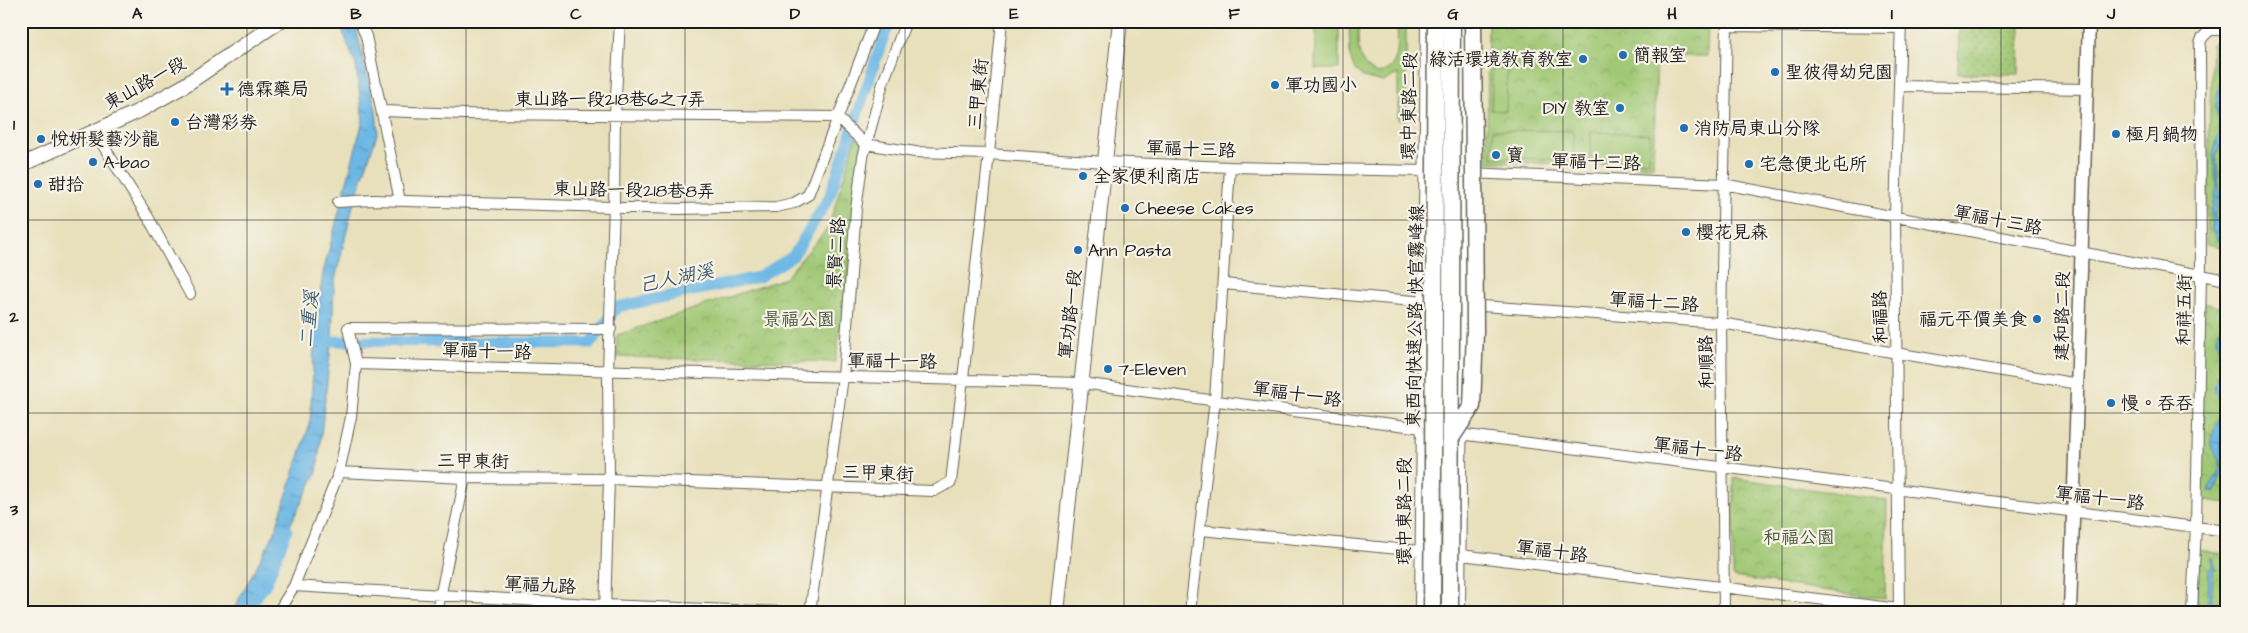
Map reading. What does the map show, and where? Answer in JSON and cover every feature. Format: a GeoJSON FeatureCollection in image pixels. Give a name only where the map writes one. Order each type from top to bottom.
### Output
{"type":"FeatureCollection","features":[{"type":"Feature","properties":{"kind":"highway","name":"東西向快速公路 快官霧峰線"},"geometry":{"type":"LineString","coordinates":[[1432,612],[1436,21]]}},
{"type":"Feature","properties":{"kind":"highway","name":"東西向快速公路 快官霧峰線"},"geometry":{"type":"LineString","coordinates":[[1450,612],[1456,437],[1452,21]]}},
{"type":"Feature","properties":{"kind":"highway"},"geometry":{"type":"LineString","coordinates":[[1456,437],[1472,406],[1475,332],[1472,21]]}},
{"type":"Feature","properties":{"kind":"main road","name":"東山路一段"},"geometry":{"type":"LineString","coordinates":[[21,165],[138,111],[182,87],[280,21]]}},
{"type":"Feature","properties":{"kind":"main road","name":"軍功路一段"},"geometry":{"type":"LineString","coordinates":[[1057,612],[1120,21]]}},
{"type":"Feature","properties":{"kind":"street"},"geometry":{"type":"LineString","coordinates":[[359,21],[366,36],[400,201]]}},
{"type":"Feature","properties":{"kind":"street"},"geometry":{"type":"LineString","coordinates":[[605,608],[609,479],[608,371],[615,115],[620,21]]}},
{"type":"Feature","properties":{"kind":"street","name":"東山路一段218巷8弄"},"geometry":{"type":"LineString","coordinates":[[338,202],[373,200],[679,209],[776,207],[794,203],[808,195],[876,21]]}},
{"type":"Feature","properties":{"kind":"street","name":"景賢二路"},"geometry":{"type":"LineString","coordinates":[[810,612],[843,377],[856,209],[865,144],[886,75],[906,21]]}},
{"type":"Feature","properties":{"kind":"street","name":"三甲東街"},"geometry":{"type":"LineString","coordinates":[[339,472],[465,478],[609,479],[828,488],[934,490],[951,482],[989,154],[1002,21]]}},
{"type":"Feature","properties":{"kind":"street","name":"環中東路二段"},"geometry":{"type":"LineString","coordinates":[[1420,612],[1421,427],[1425,302],[1426,21]]}},
{"type":"Feature","properties":{"kind":"street"},"geometry":{"type":"LineString","coordinates":[[1460,612],[1461,555],[1456,437],[1464,304],[1464,21]]}},
{"type":"Feature","properties":{"kind":"street"},"geometry":{"type":"LineString","coordinates":[[1464,70],[1472,21]]}},
{"type":"Feature","properties":{"kind":"street","name":"建和路二段"},"geometry":{"type":"LineString","coordinates":[[2070,612],[2089,21]]}},
{"type":"Feature","properties":{"kind":"street"},"geometry":{"type":"LineString","coordinates":[[1727,24],[1901,24]]}},
{"type":"Feature","properties":{"kind":"street","name":"和順路"},"geometry":{"type":"LineString","coordinates":[[1724,612],[1721,323],[1727,24]]}},
{"type":"Feature","properties":{"kind":"street","name":"和福路"},"geometry":{"type":"LineString","coordinates":[[1899,610],[1895,216],[1901,24]]}},
{"type":"Feature","properties":{"kind":"street","name":"和祥五街"},"geometry":{"type":"LineString","coordinates":[[2192,612],[2202,276],[2200,248],[2200,44],[2202,38],[2210,30],[2227,30]]}},
{"type":"Feature","properties":{"kind":"street"},"geometry":{"type":"LineString","coordinates":[[1900,86],[2088,88]]}},
{"type":"Feature","properties":{"kind":"street","name":"東山路一段218巷6之7弄"},"geometry":{"type":"LineString","coordinates":[[383,112],[838,118]]}},
{"type":"Feature","properties":{"kind":"street"},"geometry":{"type":"LineString","coordinates":[[838,118],[865,144]]}},
{"type":"Feature","properties":{"kind":"street"},"geometry":{"type":"LineString","coordinates":[[94,131],[148,216],[190,294]]}},
{"type":"Feature","properties":{"kind":"street","name":"軍福十三路"},"geometry":{"type":"LineString","coordinates":[[865,144],[915,152],[989,154],[1105,162],[1425,171],[1724,184],[2227,280]]}},
{"type":"Feature","properties":{"kind":"street"},"geometry":{"type":"LineString","coordinates":[[1190,612],[1215,400],[1230,167]]}},
{"type":"Feature","properties":{"kind":"street","name":"軍福十二路"},"geometry":{"type":"LineString","coordinates":[[1223,284],[1425,302],[1721,323],[2078,384]]}},
{"type":"Feature","properties":{"kind":"street"},"geometry":{"type":"LineString","coordinates":[[278,612],[294,586],[339,472],[351,417],[356,364],[348,328],[610,329]]}},
{"type":"Feature","properties":{"kind":"street","name":"軍福十一路"},"geometry":{"type":"LineString","coordinates":[[356,364],[1081,383],[1421,427],[1456,437],[1723,468],[2227,531]]}},
{"type":"Feature","properties":{"kind":"street"},"geometry":{"type":"LineString","coordinates":[[437,612],[465,478]]}},
{"type":"Feature","properties":{"kind":"street","name":"軍福十路"},"geometry":{"type":"LineString","coordinates":[[1201,530],[1461,555],[1899,610]]}},
{"type":"Feature","properties":{"kind":"street","name":"軍福九路"},"geometry":{"type":"LineString","coordinates":[[294,586],[605,608],[784,612]]}},
{"type":"Feature","properties":{"kind":"green space"},"geometry":{"type":"Polygon","coordinates":[[[1349,21],[1358,21],[1358,45],[1361,58],[1370,70],[1377,74],[1385,71],[1395,60],[1398,45],[1397,21],[1406,21],[1406,120],[1398,120],[1398,74],[1383,82],[1363,77],[1355,70],[1350,57],[1349,21]]]}},
{"type":"Feature","properties":{"kind":"green space"},"geometry":{"type":"Polygon","coordinates":[[[1488,21],[1708,21],[1707,56],[1657,56],[1653,166],[1487,162],[1488,21]]]}},
{"type":"Feature","properties":{"kind":"green space"},"geometry":{"type":"Polygon","coordinates":[[[1959,21],[2020,21],[2019,74],[1958,74],[1959,21]]]}},
{"type":"Feature","properties":{"kind":"green space"},"geometry":{"type":"Polygon","coordinates":[[[1316,26],[1339,26],[1339,69],[1315,69],[1316,26]]]}},
{"type":"Feature","properties":{"kind":"green space"},"geometry":{"type":"Polygon","coordinates":[[[2223,33],[2227,33],[2227,248],[2206,244],[2212,44],[2223,33]]]}},
{"type":"Feature","properties":{"kind":"green space"},"geometry":{"type":"Polygon","coordinates":[[[1492,69],[1507,69],[1506,111],[1491,110],[1492,69]]]}},
{"type":"Feature","properties":{"kind":"green space"},"geometry":{"type":"Polygon","coordinates":[[[1493,130],[1574,131],[1573,159],[1492,158],[1493,130]]]}},
{"type":"Feature","properties":{"kind":"green space"},"geometry":{"type":"Polygon","coordinates":[[[1591,132],[1650,134],[1649,161],[1590,159],[1591,132]]]}},
{"type":"Feature","properties":{"kind":"green space","name":"景福公園"},"geometry":{"type":"Polygon","coordinates":[[[858,134],[867,134],[870,141],[835,362],[617,357],[617,335],[785,278],[828,228],[856,138],[858,134]]]}},
{"type":"Feature","properties":{"kind":"green space"},"geometry":{"type":"Polygon","coordinates":[[[2204,303],[2227,309],[2226,503],[2199,499],[2204,303]]]}},
{"type":"Feature","properties":{"kind":"green space","name":"和福公園"},"geometry":{"type":"Polygon","coordinates":[[[1734,478],[1887,500],[1885,599],[1733,577],[1734,478]]]}},
{"type":"Feature","properties":{"kind":"green space"},"geometry":{"type":"Polygon","coordinates":[[[2198,550],[2224,554],[2222,612],[2196,612],[2198,550]]]}},
{"type":"Feature","properties":{"kind":"water","name":"二重溪"},"geometry":{"type":"Polygon","coordinates":[[[339,21],[353,21],[356,28],[376,110],[378,131],[353,206],[334,284],[332,336],[317,472],[246,612],[232,612],[274,534],[310,423],[315,331],[323,273],[363,120],[356,66],[339,21]]]}},
{"type":"Feature","properties":{"kind":"water"},"geometry":{"type":"Polygon","coordinates":[[[2227,45],[2227,62],[2221,58],[2219,70],[2223,81],[2219,111],[2225,128],[2225,135],[2216,155],[2220,195],[2214,218],[2224,232],[2225,242],[2219,241],[2212,230],[2211,213],[2217,187],[2213,154],[2219,134],[2216,105],[2220,81],[2215,66],[2217,56],[2227,45]]]}},
{"type":"Feature","properties":{"kind":"water"},"geometry":{"type":"Polygon","coordinates":[[[2221,313],[2226,314],[2227,357],[2224,383],[2225,416],[2221,451],[2222,470],[2215,492],[2209,491],[2220,466],[2211,444],[2212,435],[2223,409],[2223,403],[2215,392],[2214,387],[2223,362],[2216,339],[2223,323],[2221,313]]]}},
{"type":"Feature","properties":{"kind":"water"},"geometry":{"type":"Polygon","coordinates":[[[2211,558],[2213,558],[2217,570],[2213,570],[2211,612],[2208,612],[2209,568],[2214,568],[2211,558]]]}},
{"type":"Feature","properties":{"kind":"waterway","name":"己人湖溪"},"geometry":{"type":"LineString","coordinates":[[323,341],[591,343],[617,307],[759,277],[793,256],[829,198],[883,39],[891,21]]}},
{"type":"Feature","properties":{"kind":"waterway","name":"二重溪"},"geometry":{"type":"LineString","coordinates":[[245,612],[266,584],[287,530]]}},
{"type":"Feature","properties":{"kind":"place","name":"簡報室"},"geometry":{"type":"Point","coordinates":[1623,55]}},
{"type":"Feature","properties":{"kind":"place","name":"綠活環境教育教室"},"geometry":{"type":"Point","coordinates":[1583,59]}},
{"type":"Feature","properties":{"kind":"place","name":"聖彼得幼兒園"},"geometry":{"type":"Point","coordinates":[1775,72]}},
{"type":"Feature","properties":{"kind":"place","name":"軍功國小"},"geometry":{"type":"Point","coordinates":[1275,85]}},
{"type":"Feature","properties":{"kind":"place","name":"德霖藥局"},"geometry":{"type":"Point","coordinates":[227,89]}},
{"type":"Feature","properties":{"kind":"place","name":"DIY 教室"},"geometry":{"type":"Point","coordinates":[1620,108]}},
{"type":"Feature","properties":{"kind":"place","name":"台灣彩券"},"geometry":{"type":"Point","coordinates":[175,122]}},
{"type":"Feature","properties":{"kind":"place","name":"消防局東山分隊"},"geometry":{"type":"Point","coordinates":[1684,128]}},
{"type":"Feature","properties":{"kind":"place","name":"極月鍋物"},"geometry":{"type":"Point","coordinates":[2116,134]}},
{"type":"Feature","properties":{"kind":"place","name":"悅妍髮藝沙龍"},"geometry":{"type":"Point","coordinates":[41,139]}},
{"type":"Feature","properties":{"kind":"place","name":"寶"},"geometry":{"type":"Point","coordinates":[1496,155]}},
{"type":"Feature","properties":{"kind":"place","name":"A-bao"},"geometry":{"type":"Point","coordinates":[93,162]}},
{"type":"Feature","properties":{"kind":"place","name":"宅急便北屯所"},"geometry":{"type":"Point","coordinates":[1749,164]}},
{"type":"Feature","properties":{"kind":"place","name":"全家便利商店"},"geometry":{"type":"Point","coordinates":[1083,176]}},
{"type":"Feature","properties":{"kind":"place","name":"甜拾"},"geometry":{"type":"Point","coordinates":[38,184]}},
{"type":"Feature","properties":{"kind":"place","name":"Cheese Cakes"},"geometry":{"type":"Point","coordinates":[1125,208]}},
{"type":"Feature","properties":{"kind":"place","name":"櫻花見森"},"geometry":{"type":"Point","coordinates":[1686,232]}},
{"type":"Feature","properties":{"kind":"place","name":"Ann Pasta"},"geometry":{"type":"Point","coordinates":[1078,250]}},
{"type":"Feature","properties":{"kind":"place","name":"福元平價美食"},"geometry":{"type":"Point","coordinates":[2037,319]}},
{"type":"Feature","properties":{"kind":"place","name":"7-Eleven"},"geometry":{"type":"Point","coordinates":[1108,369]}},
{"type":"Feature","properties":{"kind":"place","name":"慢。吞吞"},"geometry":{"type":"Point","coordinates":[2111,403]}}]}
